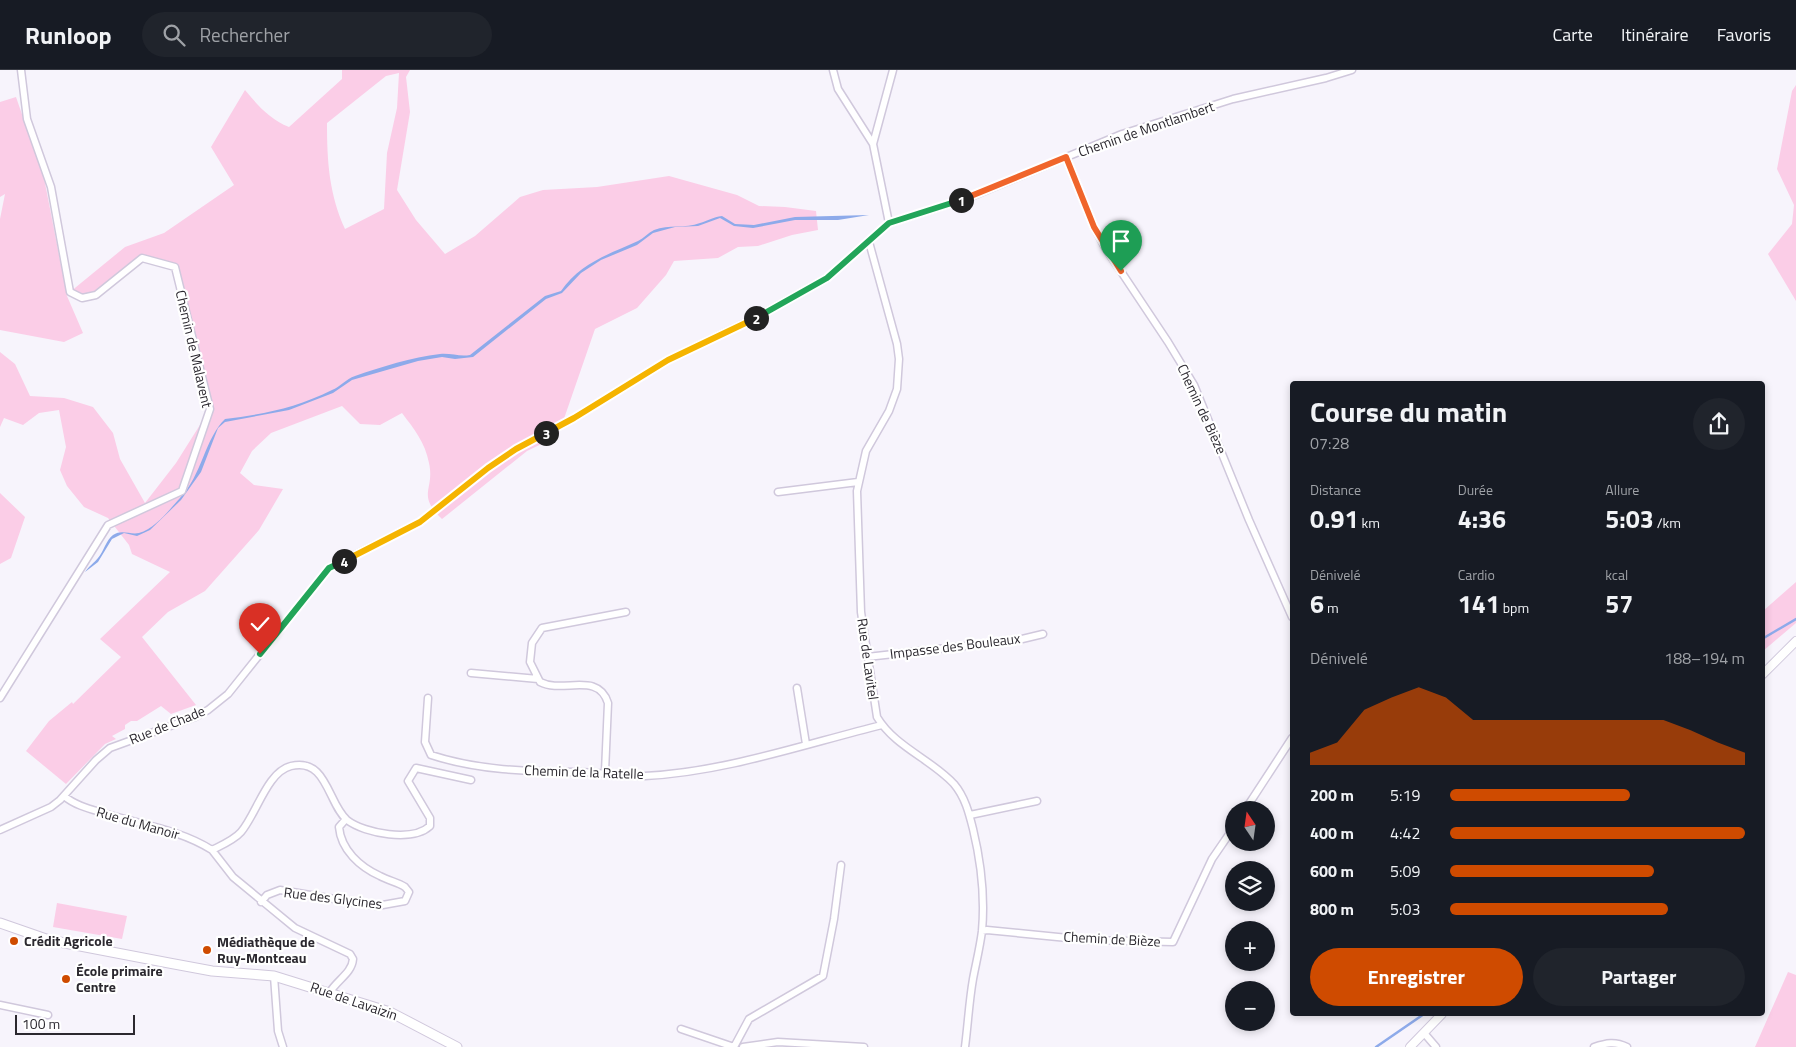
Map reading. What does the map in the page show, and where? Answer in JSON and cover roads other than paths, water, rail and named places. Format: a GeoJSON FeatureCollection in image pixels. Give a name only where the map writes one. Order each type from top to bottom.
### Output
{"type":"FeatureCollection","features":[{"type":"Feature","properties":{"kind":"main road","name":"Rue de Lavaizin"},"geometry":{"type":"LineString","coordinates":[[0,923],[49,940],[212,971],[274,976],[390,1012],[457,1047]]}},
{"type":"Feature","properties":{"kind":"street","name":"Chemin de Malavent"},"geometry":{"type":"LineString","coordinates":[[0,698],[108,525],[182,491],[210,409],[175,267],[142,258],[96,295],[82,298],[70,292],[51,187],[27,119],[21,70]]}},
{"type":"Feature","properties":{"kind":"street"},"geometry":{"type":"LineString","coordinates":[[833,70],[838,89],[873,144],[889,223]]}},
{"type":"Feature","properties":{"kind":"street"},"geometry":{"type":"LineString","coordinates":[[873,144],[893,70]]}},
{"type":"Feature","properties":{"kind":"street","name":"Chemin de Montlambert"},"geometry":{"type":"LineString","coordinates":[[889,223],[968,198],[1122,134],[1233,99],[1326,78],[1352,70]]}},
{"type":"Feature","properties":{"kind":"street","name":"Chemin de Bièze"},"geometry":{"type":"LineString","coordinates":[[1066,157],[1094,227],[1106,249],[1164,335],[1194,385],[1249,520],[1290,612]]}},
{"type":"Feature","properties":{"kind":"street","name":"Rue de Chade"},"geometry":{"type":"LineString","coordinates":[[0,830],[51,807],[110,748],[195,717],[208,710],[228,694],[329,568],[420,522],[488,468],[516,449],[574,418],[668,360],[759,316],[827,278],[889,223]]}},
{"type":"Feature","properties":{"kind":"street","name":"Rue de Lavitel"},"geometry":{"type":"LineString","coordinates":[[869,242],[897,344],[899,359],[897,388],[889,411],[866,451],[858,482],[862,612],[867,657],[877,717],[882,725],[897,740],[954,784],[970,815],[983,902],[982,932],[973,980],[965,1047]]}},
{"type":"Feature","properties":{"kind":"street"},"geometry":{"type":"LineString","coordinates":[[778,492],[858,482]]}},
{"type":"Feature","properties":{"kind":"street"},"geometry":{"type":"LineString","coordinates":[[605,772],[608,703],[606,694],[598,687],[590,685],[544,684],[538,679],[530,662],[532,643],[542,628],[626,612]]}},
{"type":"Feature","properties":{"kind":"street","name":"Impasse des Bouleaux"},"geometry":{"type":"LineString","coordinates":[[867,657],[1018,640],[1043,634]]}},
{"type":"Feature","properties":{"kind":"street"},"geometry":{"type":"LineString","coordinates":[[1765,672],[1796,641]]}},
{"type":"Feature","properties":{"kind":"street"},"geometry":{"type":"LineString","coordinates":[[471,673],[538,679]]}},
{"type":"Feature","properties":{"kind":"street"},"geometry":{"type":"LineString","coordinates":[[797,688],[806,744]]}},
{"type":"Feature","properties":{"kind":"street","name":"Chemin de la Ratelle"},"geometry":{"type":"LineString","coordinates":[[428,698],[425,742],[431,755],[458,764],[556,772],[605,772],[645,776],[710,767],[882,725]]}},
{"type":"Feature","properties":{"kind":"street"},"geometry":{"type":"LineString","coordinates":[[1251,801],[1290,741]]}},
{"type":"Feature","properties":{"kind":"street"},"geometry":{"type":"LineString","coordinates":[[330,992],[335,983],[350,970],[353,959],[350,954],[295,928],[261,902],[233,877],[212,850],[238,835],[254,813],[278,772],[293,765],[309,767],[321,777],[346,819],[363,827],[386,834],[424,832],[430,826],[430,818],[408,781],[416,768],[471,780]]}},
{"type":"Feature","properties":{"kind":"street","name":"Rue du Manoir"},"geometry":{"type":"LineString","coordinates":[[64,796],[72,802],[94,810],[193,838],[212,850]]}},
{"type":"Feature","properties":{"kind":"street"},"geometry":{"type":"LineString","coordinates":[[970,815],[1037,801]]}},
{"type":"Feature","properties":{"kind":"street","name":"Rue des Glycines"},"geometry":{"type":"LineString","coordinates":[[261,902],[267,895],[280,890],[377,906],[405,901],[409,892],[405,887],[362,866],[348,851],[340,838],[339,827],[346,819]]}},
{"type":"Feature","properties":{"kind":"street","name":"Chemin de Bièze"},"geometry":{"type":"LineString","coordinates":[[982,932],[987,930],[1088,940],[1173,942],[1212,859],[1225,840]]}},
{"type":"Feature","properties":{"kind":"street"},"geometry":{"type":"LineString","coordinates":[[681,1029],[734,1047],[749,1019],[823,976],[834,919],[841,865]]}},
{"type":"Feature","properties":{"kind":"street"},"geometry":{"type":"LineString","coordinates":[[274,976],[278,1031],[283,1047]]}},
{"type":"Feature","properties":{"kind":"street"},"geometry":{"type":"LineString","coordinates":[[0,1005],[48,1015]]}},
{"type":"Feature","properties":{"kind":"street"},"geometry":{"type":"LineString","coordinates":[[1410,1047],[1440,1016]]}},
{"type":"Feature","properties":{"kind":"street"},"geometry":{"type":"LineString","coordinates":[[1424,1033],[1436,1047]]}},
{"type":"Feature","properties":{"kind":"street"},"geometry":{"type":"LineString","coordinates":[[743,1047],[778,1042],[864,1047]]}},
{"type":"Feature","properties":{"kind":"street"},"geometry":{"type":"LineString","coordinates":[[1594,1047],[1606,1043],[1619,1043],[1626,1047]]}},
{"type":"Feature","properties":{"kind":"water"},"geometry":{"type":"Polygon","coordinates":[[[869,215],[838,220],[795,220],[753,228],[734,226],[720,218],[698,226],[675,227],[653,233],[637,245],[601,260],[581,273],[562,293],[546,299],[473,357],[455,359],[442,357],[418,361],[352,380],[333,393],[289,410],[225,422],[218,428],[201,472],[181,500],[150,530],[137,536],[124,533],[112,539],[98,562],[85,572],[98,558],[113,535],[120,532],[139,533],[145,531],[151,528],[166,513],[194,479],[213,436],[218,427],[225,419],[293,406],[335,389],[352,377],[419,357],[440,354],[470,355],[545,296],[561,291],[568,282],[586,267],[660,228],[694,225],[722,216],[735,224],[754,225],[795,217],[869,215]]]}},
{"type":"Feature","properties":{"kind":"waterway"},"geometry":{"type":"LineString","coordinates":[[1765,637],[1796,619]]}},
{"type":"Feature","properties":{"kind":"waterway"},"geometry":{"type":"LineString","coordinates":[[1376,1047],[1421,1016]]}},
{"type":"Feature","properties":{"kind":"place","name":"Crédit Agricole"},"geometry":{"type":"Point","coordinates":[14,941]}},
{"type":"Feature","properties":{"kind":"place","name":"Médiathèque de Ruy-Montceau"},"geometry":{"type":"Point","coordinates":[207,950]}},
{"type":"Feature","properties":{"kind":"place","name":"École primaire Centre"},"geometry":{"type":"Point","coordinates":[66,979]}}]}
